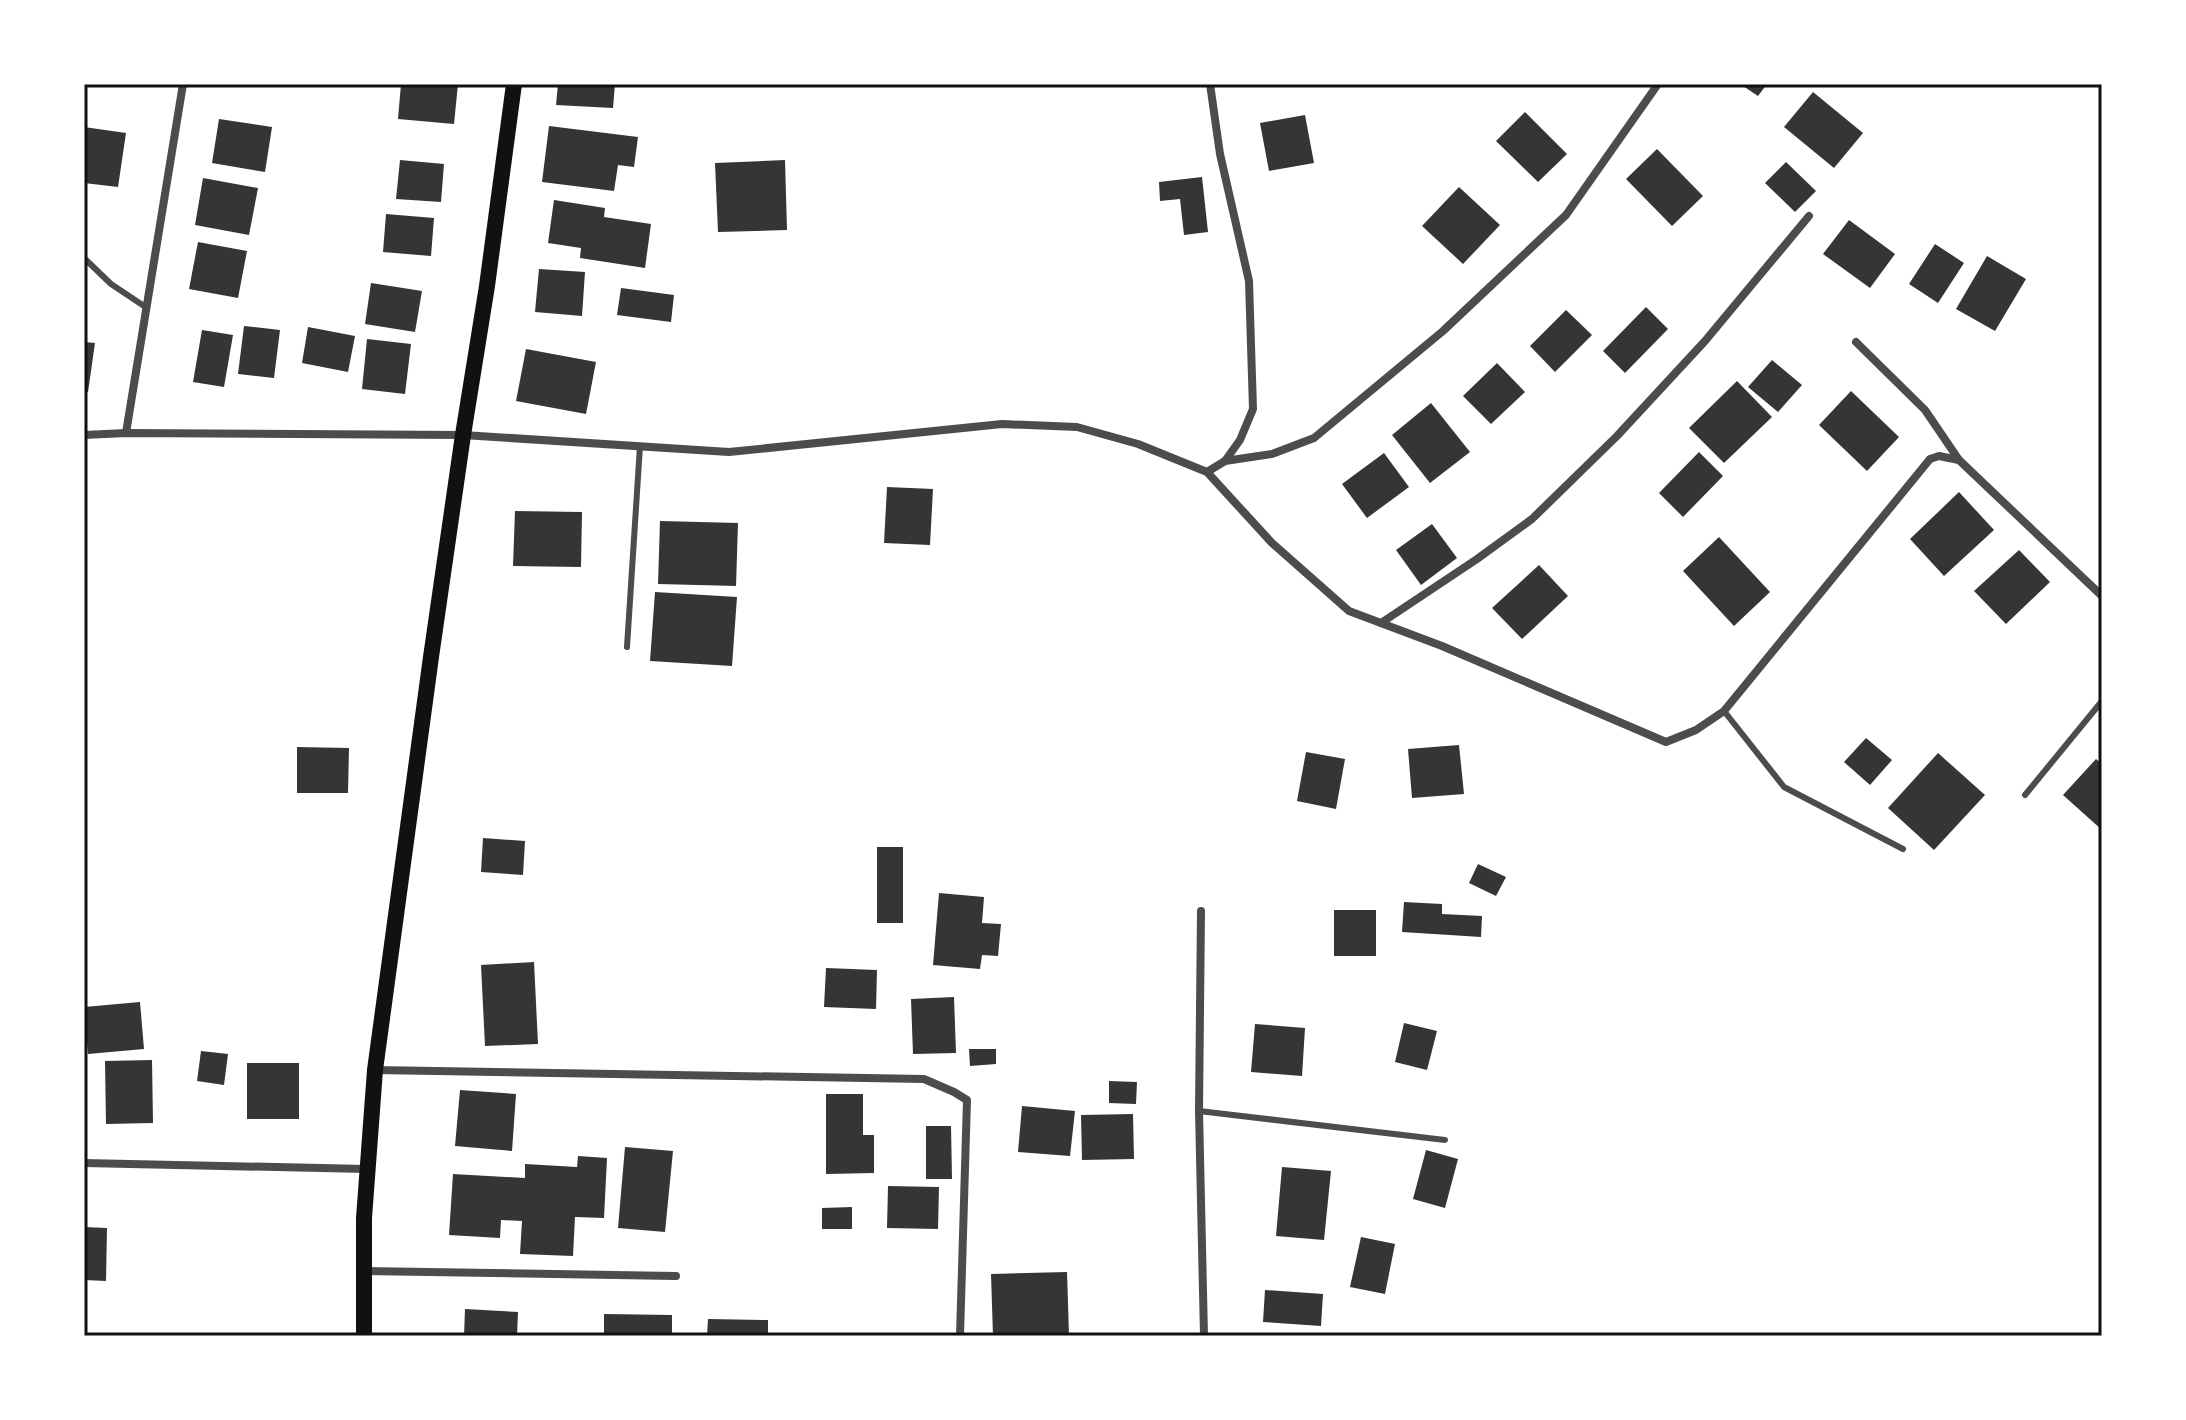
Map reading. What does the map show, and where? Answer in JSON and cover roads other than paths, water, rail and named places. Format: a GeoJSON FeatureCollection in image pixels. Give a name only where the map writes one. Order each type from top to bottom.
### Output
{"type":"FeatureCollection","features":[{"type":"Feature","properties":{"kind":"main road"},"geometry":{"type":"LineString","coordinates":[[364,1336],[366,1169],[375,1070],[514,84]]}},
{"type":"Feature","properties":{"kind":"street"},"geometry":{"type":"LineString","coordinates":[[126,433],[183,84]]}},
{"type":"Feature","properties":{"kind":"street"},"geometry":{"type":"LineString","coordinates":[[1210,84],[1220,154],[1249,281],[1253,409],[1240,440],[1225,461]]}},
{"type":"Feature","properties":{"kind":"street"},"geometry":{"type":"LineString","coordinates":[[1207,472],[1225,461],[1272,454],[1314,438],[1443,331],[1566,215],[1658,84]]}},
{"type":"Feature","properties":{"kind":"street"},"geometry":{"type":"LineString","coordinates":[[1381,623],[1532,519],[1617,436],[1705,341],[1809,216]]}},
{"type":"Feature","properties":{"kind":"street"},"geometry":{"type":"LineString","coordinates":[[1856,342],[1925,410],[1959,460],[2102,596]]}},
{"type":"Feature","properties":{"kind":"street"},"geometry":{"type":"LineString","coordinates":[[84,435],[463,435],[729,452],[1002,424],[1077,427],[1138,444],[1207,472],[1272,543],[1349,611],[1666,742],[1696,730],[1724,711],[1930,459],[1939,456],[1959,460]]}},
{"type":"Feature","properties":{"kind":"street"},"geometry":{"type":"LineString","coordinates":[[1201,911],[1199,1111],[1204,1336]]}},
{"type":"Feature","properties":{"kind":"street"},"geometry":{"type":"LineString","coordinates":[[375,1070],[924,1079],[954,1092],[967,1100],[960,1336]]}},
{"type":"Feature","properties":{"kind":"street"},"geometry":{"type":"LineString","coordinates":[[84,1163],[366,1169]]}},
{"type":"Feature","properties":{"kind":"street"},"geometry":{"type":"LineString","coordinates":[[363,1271],[676,1276]]}},
{"type":"Feature","properties":{"kind":"lane"},"geometry":{"type":"LineString","coordinates":[[84,258],[111,284],[147,308]]}},
{"type":"Feature","properties":{"kind":"lane"},"geometry":{"type":"LineString","coordinates":[[627,647],[640,446]]}},
{"type":"Feature","properties":{"kind":"lane"},"geometry":{"type":"LineString","coordinates":[[2025,795],[2102,701]]}},
{"type":"Feature","properties":{"kind":"lane"},"geometry":{"type":"LineString","coordinates":[[1724,711],[1784,787],[1903,849]]}},
{"type":"Feature","properties":{"kind":"lane"},"geometry":{"type":"LineString","coordinates":[[1199,1111],[1445,1140]]}}]}
